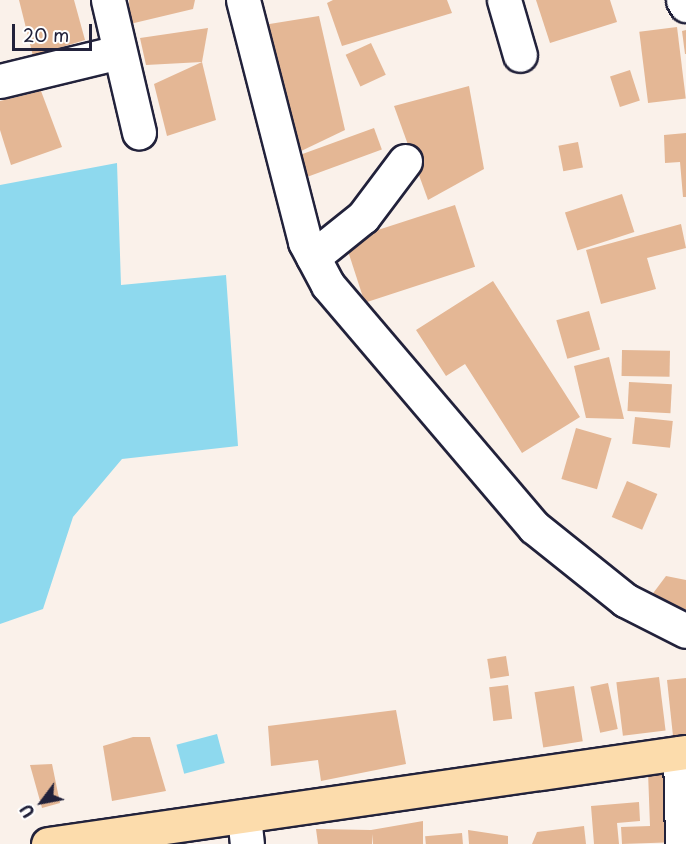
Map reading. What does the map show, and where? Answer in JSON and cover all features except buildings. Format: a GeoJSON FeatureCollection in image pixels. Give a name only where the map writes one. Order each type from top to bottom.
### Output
{"type":"FeatureCollection","features":[{"type":"Feature","properties":{"kind":"highway"},"geometry":{"type":"LineString","coordinates":[[48,844],[245,830],[683,753]]}},
{"type":"Feature","properties":{"kind":"street"},"geometry":{"type":"LineString","coordinates":[[108,0],[139,132]]}},
{"type":"Feature","properties":{"kind":"street"},"geometry":{"type":"LineString","coordinates":[[243,0],[313,257],[328,285],[534,527],[625,600],[686,631]]}},
{"type":"Feature","properties":{"kind":"street"},"geometry":{"type":"LineString","coordinates":[[504,0],[520,55]]}},
{"type":"Feature","properties":{"kind":"street"},"geometry":{"type":"LineString","coordinates":[[683,0],[686,5]]}},
{"type":"Feature","properties":{"kind":"street"},"geometry":{"type":"LineString","coordinates":[[0,81],[119,52]]}},
{"type":"Feature","properties":{"kind":"street"},"geometry":{"type":"LineString","coordinates":[[313,257],[363,218],[405,161]]}},
{"type":"Feature","properties":{"kind":"street"},"geometry":{"type":"LineString","coordinates":[[682,844],[683,753]]}},
{"type":"Feature","properties":{"kind":"water"},"geometry":{"type":"Polygon","coordinates":[[[117,163],[121,285],[226,275],[238,446],[122,459],[73,517],[43,609],[0,624],[0,185],[117,163]]]}},
{"type":"Feature","properties":{"kind":"water"},"geometry":{"type":"Polygon","coordinates":[[[217,734],[225,763],[184,774],[176,745],[217,734]]]}}]}
